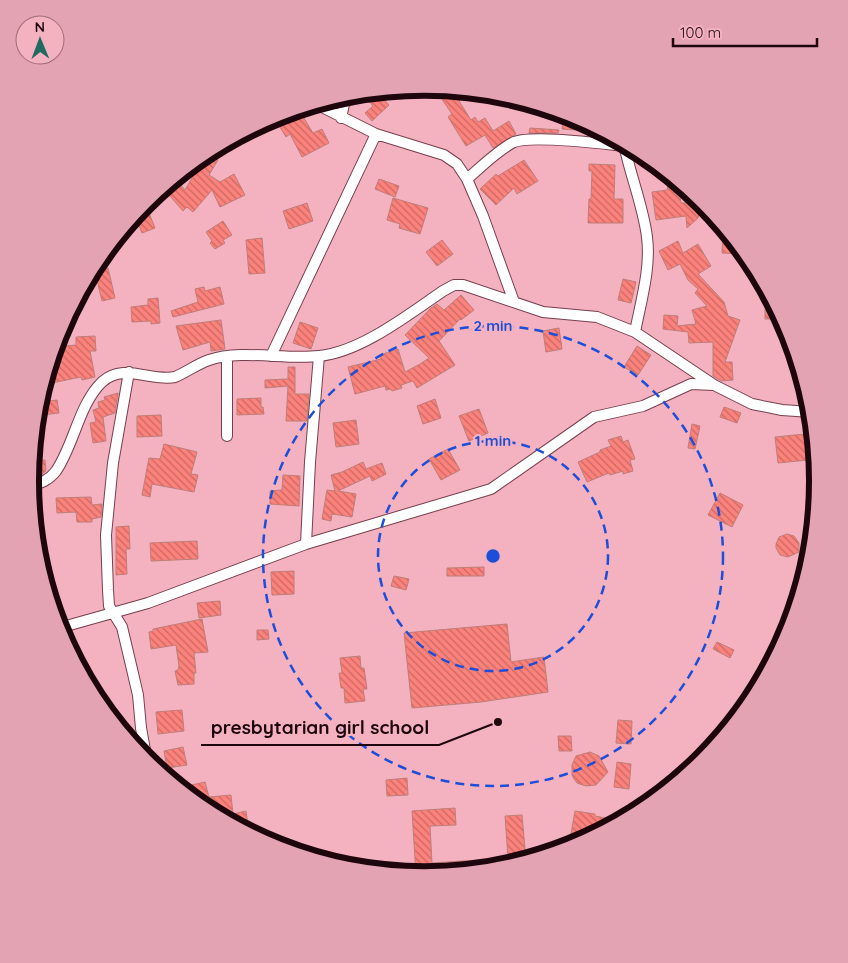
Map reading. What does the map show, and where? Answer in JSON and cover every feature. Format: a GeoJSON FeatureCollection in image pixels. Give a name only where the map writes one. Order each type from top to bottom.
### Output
{"type":"FeatureCollection","features":[{"type":"Feature","properties":{"kind":"street"},"geometry":{"type":"LineString","coordinates":[[341,118],[344,105]]}},
{"type":"Feature","properties":{"kind":"street"},"geometry":{"type":"LineString","coordinates":[[325,109],[376,134],[444,155],[457,164],[467,179],[483,216],[514,302]]}},
{"type":"Feature","properties":{"kind":"street"},"geometry":{"type":"LineString","coordinates":[[270,356],[376,134]]}},
{"type":"Feature","properties":{"kind":"street"},"geometry":{"type":"LineString","coordinates":[[467,179],[514,141],[528,139],[609,144]]}},
{"type":"Feature","properties":{"kind":"street"},"geometry":{"type":"LineString","coordinates":[[628,155],[648,238],[646,274],[635,332]]}},
{"type":"Feature","properties":{"kind":"street"},"geometry":{"type":"LineString","coordinates":[[39,483],[44,482],[56,470],[88,401],[102,382],[114,375],[129,372],[151,377],[170,378],[185,373],[210,360],[227,356],[319,356],[342,351],[375,336],[443,290],[454,285],[463,285],[543,312],[597,317],[635,332],[714,385],[752,404],[782,410],[803,411]]}},
{"type":"Feature","properties":{"kind":"street"},"geometry":{"type":"LineString","coordinates":[[227,356],[227,436]]}},
{"type":"Feature","properties":{"kind":"street"},"geometry":{"type":"LineString","coordinates":[[306,544],[310,462],[319,356]]}},
{"type":"Feature","properties":{"kind":"street"},"geometry":{"type":"LineString","coordinates":[[129,372],[113,463],[106,535],[109,606],[122,627],[138,694],[139,741]]}},
{"type":"Feature","properties":{"kind":"street"},"geometry":{"type":"LineString","coordinates":[[67,626],[148,603],[306,544],[491,489],[594,417],[643,406],[691,384],[714,385]]}},
{"type":"Feature","properties":{"kind":"building"},"geometry":{"type":"Polygon","coordinates":[[[440,97],[463,99],[459,101],[471,120],[475,117],[478,122],[485,118],[493,131],[509,121],[516,134],[493,148],[485,135],[466,146],[448,117],[452,114],[440,97]]]}},
{"type":"Feature","properties":{"kind":"building"},"geometry":{"type":"Polygon","coordinates":[[[383,99],[389,105],[372,121],[365,113],[373,106],[369,101],[383,99]]]}},
{"type":"Feature","properties":{"kind":"building"},"geometry":{"type":"Polygon","coordinates":[[[303,116],[313,133],[322,129],[329,143],[302,157],[290,134],[286,137],[279,125],[303,116]]]}},
{"type":"Feature","properties":{"kind":"building"},"geometry":{"type":"Polygon","coordinates":[[[563,123],[575,128],[575,130],[562,129],[563,123]]]}},
{"type":"Feature","properties":{"kind":"building"},"geometry":{"type":"Polygon","coordinates":[[[530,128],[559,130],[558,133],[529,133],[530,128]]]}},
{"type":"Feature","properties":{"kind":"building"},"geometry":{"type":"Polygon","coordinates":[[[215,158],[218,160],[209,175],[220,182],[234,174],[245,195],[220,207],[212,190],[193,212],[187,207],[183,211],[168,194],[180,184],[185,190],[196,171],[215,158]]]}},
{"type":"Feature","properties":{"kind":"building"},"geometry":{"type":"Polygon","coordinates":[[[524,160],[538,181],[517,194],[514,188],[496,205],[480,189],[496,174],[498,176],[524,160]]]}},
{"type":"Feature","properties":{"kind":"building"},"geometry":{"type":"Polygon","coordinates":[[[589,164],[615,165],[614,199],[623,199],[623,223],[588,223],[592,171],[589,171],[589,164]]]}},
{"type":"Feature","properties":{"kind":"building"},"geometry":{"type":"Polygon","coordinates":[[[379,179],[399,186],[395,197],[375,189],[379,179]]]}},
{"type":"Feature","properties":{"kind":"building"},"geometry":{"type":"Polygon","coordinates":[[[668,184],[680,193],[681,203],[689,203],[699,212],[698,218],[687,228],[686,216],[656,220],[652,192],[667,190],[668,184]]]}},
{"type":"Feature","properties":{"kind":"building"},"geometry":{"type":"Polygon","coordinates":[[[393,198],[428,208],[420,234],[399,228],[400,224],[387,220],[393,198]]]}},
{"type":"Feature","properties":{"kind":"building"},"geometry":{"type":"Polygon","coordinates":[[[307,203],[313,221],[289,229],[283,211],[307,203]]]}},
{"type":"Feature","properties":{"kind":"building"},"geometry":{"type":"Polygon","coordinates":[[[149,212],[155,228],[142,233],[138,223],[149,212]]]}},
{"type":"Feature","properties":{"kind":"building"},"geometry":{"type":"Polygon","coordinates":[[[223,221],[232,235],[223,240],[225,243],[215,249],[210,243],[212,241],[206,232],[223,221]]]}},
{"type":"Feature","properties":{"kind":"building"},"geometry":{"type":"Polygon","coordinates":[[[262,238],[265,273],[249,274],[246,240],[262,238]]]}},
{"type":"Feature","properties":{"kind":"building"},"geometry":{"type":"Polygon","coordinates":[[[723,238],[735,254],[722,253],[723,238]]]}},
{"type":"Feature","properties":{"kind":"building"},"geometry":{"type":"Polygon","coordinates":[[[442,240],[453,254],[437,266],[426,252],[442,240]]]}},
{"type":"Feature","properties":{"kind":"building"},"geometry":{"type":"Polygon","coordinates":[[[678,241],[683,253],[698,244],[711,266],[698,274],[724,302],[728,316],[740,320],[725,362],[732,362],[733,380],[721,381],[713,376],[713,342],[689,343],[688,332],[663,329],[664,315],[678,316],[677,326],[696,324],[692,310],[707,306],[695,293],[698,289],[688,280],[680,264],[668,270],[659,251],[678,241]]]}},
{"type":"Feature","properties":{"kind":"building"},"geometry":{"type":"Polygon","coordinates":[[[108,268],[115,298],[102,301],[96,280],[103,269],[108,268]]]}},
{"type":"Feature","properties":{"kind":"building"},"geometry":{"type":"Polygon","coordinates":[[[623,279],[636,282],[631,303],[618,300],[623,279]]]}},
{"type":"Feature","properties":{"kind":"building"},"geometry":{"type":"Polygon","coordinates":[[[204,287],[205,291],[220,287],[224,304],[173,317],[171,311],[198,302],[195,289],[204,287]]]}},
{"type":"Feature","properties":{"kind":"building"},"geometry":{"type":"Polygon","coordinates":[[[461,295],[474,310],[460,319],[439,341],[455,365],[417,388],[413,381],[401,385],[402,388],[392,391],[391,389],[386,390],[385,386],[355,394],[348,367],[381,359],[380,355],[398,349],[405,372],[420,364],[429,358],[405,335],[431,308],[437,304],[444,310],[461,295]]]}},
{"type":"Feature","properties":{"kind":"building"},"geometry":{"type":"Polygon","coordinates":[[[158,298],[160,323],[151,324],[151,321],[132,322],[131,307],[148,305],[148,299],[158,298]]]}},
{"type":"Feature","properties":{"kind":"building"},"geometry":{"type":"Polygon","coordinates":[[[765,309],[769,309],[773,319],[765,319],[765,309]]]}},
{"type":"Feature","properties":{"kind":"building"},"geometry":{"type":"Polygon","coordinates":[[[221,320],[225,349],[211,351],[210,342],[183,350],[176,326],[221,320]]]}},
{"type":"Feature","properties":{"kind":"building"},"geometry":{"type":"Polygon","coordinates":[[[300,322],[318,328],[311,349],[293,343],[300,322]]]}},
{"type":"Feature","properties":{"kind":"building"},"geometry":{"type":"Polygon","coordinates":[[[559,328],[562,349],[546,352],[543,331],[559,328]]]}},
{"type":"Feature","properties":{"kind":"building"},"geometry":{"type":"Polygon","coordinates":[[[95,336],[96,351],[90,351],[95,377],[82,380],[81,377],[52,383],[63,346],[76,345],[76,337],[95,336]]]}},
{"type":"Feature","properties":{"kind":"building"},"geometry":{"type":"Polygon","coordinates":[[[637,346],[651,355],[638,375],[624,367],[637,346]]]}},
{"type":"Feature","properties":{"kind":"building"},"geometry":{"type":"Polygon","coordinates":[[[288,367],[295,367],[295,394],[309,394],[307,421],[286,421],[288,386],[265,388],[265,380],[288,379],[288,367]]]}},
{"type":"Feature","properties":{"kind":"building"},"geometry":{"type":"Polygon","coordinates":[[[118,393],[115,413],[103,417],[106,441],[93,443],[90,423],[96,422],[93,410],[99,408],[98,402],[105,400],[104,397],[118,393]]]}},
{"type":"Feature","properties":{"kind":"building"},"geometry":{"type":"Polygon","coordinates":[[[261,398],[261,407],[263,407],[264,414],[237,415],[237,399],[261,398]]]}},
{"type":"Feature","properties":{"kind":"building"},"geometry":{"type":"Polygon","coordinates":[[[435,399],[441,418],[423,424],[417,406],[435,399]]]}},
{"type":"Feature","properties":{"kind":"building"},"geometry":{"type":"Polygon","coordinates":[[[57,400],[59,413],[45,415],[47,401],[57,400]]]}},
{"type":"Feature","properties":{"kind":"building"},"geometry":{"type":"Polygon","coordinates":[[[724,407],[741,413],[737,423],[720,417],[724,407]]]}},
{"type":"Feature","properties":{"kind":"building"},"geometry":{"type":"Polygon","coordinates":[[[479,409],[488,433],[469,441],[459,416],[479,409]]]}},
{"type":"Feature","properties":{"kind":"building"},"geometry":{"type":"Polygon","coordinates":[[[161,415],[162,436],[137,437],[137,416],[161,415]]]}},
{"type":"Feature","properties":{"kind":"building"},"geometry":{"type":"Polygon","coordinates":[[[356,420],[359,444],[336,447],[333,423],[356,420]]]}},
{"type":"Feature","properties":{"kind":"building"},"geometry":{"type":"Polygon","coordinates":[[[692,424],[700,426],[695,449],[688,448],[692,424]]]}},
{"type":"Feature","properties":{"kind":"building"},"geometry":{"type":"Polygon","coordinates":[[[805,434],[808,460],[778,463],[775,437],[805,434]]]}},
{"type":"Feature","properties":{"kind":"building"},"geometry":{"type":"Polygon","coordinates":[[[621,436],[623,442],[628,440],[635,459],[630,460],[633,471],[623,474],[623,471],[610,475],[609,473],[587,482],[578,462],[611,446],[608,440],[621,436]]]}},
{"type":"Feature","properties":{"kind":"building"},"geometry":{"type":"Polygon","coordinates":[[[164,444],[197,452],[191,474],[198,475],[194,492],[152,484],[150,497],[142,495],[149,458],[160,459],[164,444]]]}},
{"type":"Feature","properties":{"kind":"building"},"geometry":{"type":"Polygon","coordinates":[[[448,449],[460,470],[441,480],[429,459],[448,449]]]}},
{"type":"Feature","properties":{"kind":"building"},"geometry":{"type":"Polygon","coordinates":[[[40,460],[45,460],[46,471],[39,476],[40,460]]]}},
{"type":"Feature","properties":{"kind":"building"},"geometry":{"type":"Polygon","coordinates":[[[363,462],[366,469],[382,463],[386,474],[372,481],[370,476],[338,491],[356,494],[352,517],[332,514],[331,521],[322,519],[327,490],[335,491],[331,475],[363,462]]]}},
{"type":"Feature","properties":{"kind":"building"},"geometry":{"type":"Polygon","coordinates":[[[283,475],[300,476],[299,506],[270,504],[270,491],[282,490],[283,475]]]}},
{"type":"Feature","properties":{"kind":"building"},"geometry":{"type":"Polygon","coordinates":[[[720,493],[743,505],[732,527],[708,515],[720,493]]]}},
{"type":"Feature","properties":{"kind":"building"},"geometry":{"type":"Polygon","coordinates":[[[91,497],[92,505],[102,504],[101,517],[92,519],[92,522],[77,522],[76,512],[57,513],[56,498],[91,497]]]}},
{"type":"Feature","properties":{"kind":"building"},"geometry":{"type":"Polygon","coordinates":[[[129,526],[130,549],[126,549],[127,574],[116,575],[116,527],[129,526]]]}},
{"type":"Feature","properties":{"kind":"building"},"geometry":{"type":"Polygon","coordinates":[[[787,534],[794,536],[799,543],[799,552],[788,557],[780,555],[776,548],[779,537],[787,534]]]}},
{"type":"Feature","properties":{"kind":"building"},"geometry":{"type":"Polygon","coordinates":[[[197,541],[198,559],[151,561],[150,543],[197,541]]]}},
{"type":"Feature","properties":{"kind":"building"},"geometry":{"type":"Polygon","coordinates":[[[51,565],[53,585],[52,581],[48,566],[51,565]]]}},
{"type":"Feature","properties":{"kind":"building"},"geometry":{"type":"Polygon","coordinates":[[[484,567],[484,576],[447,576],[447,568],[484,567]]]}},
{"type":"Feature","properties":{"kind":"building"},"geometry":{"type":"Polygon","coordinates":[[[294,571],[294,594],[272,595],[271,572],[294,571]]]}},
{"type":"Feature","properties":{"kind":"building"},"geometry":{"type":"Polygon","coordinates":[[[394,576],[409,579],[406,590],[391,586],[394,576]]]}},
{"type":"Feature","properties":{"kind":"building"},"geometry":{"type":"Polygon","coordinates":[[[220,601],[221,615],[199,618],[197,603],[220,601]]]}},
{"type":"Feature","properties":{"kind":"building"},"geometry":{"type":"Polygon","coordinates":[[[202,619],[208,652],[194,653],[196,673],[194,673],[194,684],[178,685],[175,671],[178,670],[179,666],[176,645],[151,649],[149,632],[153,631],[153,629],[202,619]]]}},
{"type":"Feature","properties":{"kind":"building"},"geometry":{"type":"Polygon","coordinates":[[[507,624],[511,662],[544,657],[548,692],[481,702],[412,708],[404,633],[507,624]]]}},
{"type":"Feature","properties":{"kind":"building"},"geometry":{"type":"Polygon","coordinates":[[[257,630],[268,630],[269,639],[257,640],[257,630]]]}},
{"type":"Feature","properties":{"kind":"building"},"geometry":{"type":"Polygon","coordinates":[[[717,642],[734,650],[730,658],[713,649],[717,642]]]}},
{"type":"Feature","properties":{"kind":"building"},"geometry":{"type":"Polygon","coordinates":[[[360,656],[361,668],[364,668],[367,689],[363,689],[365,701],[345,703],[344,688],[341,688],[339,673],[342,673],[340,658],[360,656]]]}},
{"type":"Feature","properties":{"kind":"building"},"geometry":{"type":"Polygon","coordinates":[[[182,710],[184,731],[158,734],[156,712],[182,710]]]}},
{"type":"Feature","properties":{"kind":"building"},"geometry":{"type":"Polygon","coordinates":[[[618,720],[632,721],[631,744],[616,743],[618,720]]]}},
{"type":"Feature","properties":{"kind":"building"},"geometry":{"type":"Polygon","coordinates":[[[558,736],[571,736],[572,751],[559,751],[558,736]]]}},
{"type":"Feature","properties":{"kind":"building"},"geometry":{"type":"Polygon","coordinates":[[[183,747],[187,765],[167,768],[164,751],[183,747]]]}},
{"type":"Feature","properties":{"kind":"building"},"geometry":{"type":"Polygon","coordinates":[[[590,752],[599,756],[608,772],[596,785],[586,786],[577,783],[574,779],[572,765],[576,756],[590,752]]]}},
{"type":"Feature","properties":{"kind":"building"},"geometry":{"type":"Polygon","coordinates":[[[617,762],[631,764],[629,789],[614,787],[617,762]]]}},
{"type":"Feature","properties":{"kind":"building"},"geometry":{"type":"Polygon","coordinates":[[[407,778],[408,795],[387,796],[386,780],[407,778]]]}},
{"type":"Feature","properties":{"kind":"building"},"geometry":{"type":"Polygon","coordinates":[[[205,782],[209,797],[231,795],[233,814],[246,811],[248,824],[210,802],[188,786],[205,782]]]}},
{"type":"Feature","properties":{"kind":"building"},"geometry":{"type":"Polygon","coordinates":[[[455,808],[456,825],[430,826],[432,863],[502,858],[449,866],[415,867],[412,811],[455,808]]]}},
{"type":"Feature","properties":{"kind":"building"},"geometry":{"type":"Polygon","coordinates":[[[575,811],[610,819],[594,827],[570,837],[575,811]]]}},
{"type":"Feature","properties":{"kind":"building"},"geometry":{"type":"Polygon","coordinates":[[[522,815],[525,854],[508,857],[505,816],[522,815]]]}},
{"type":"Feature","properties":{"kind":"place","name":"presbytarian girl school"},"geometry":{"type":"Point","coordinates":[498,722]}}]}
